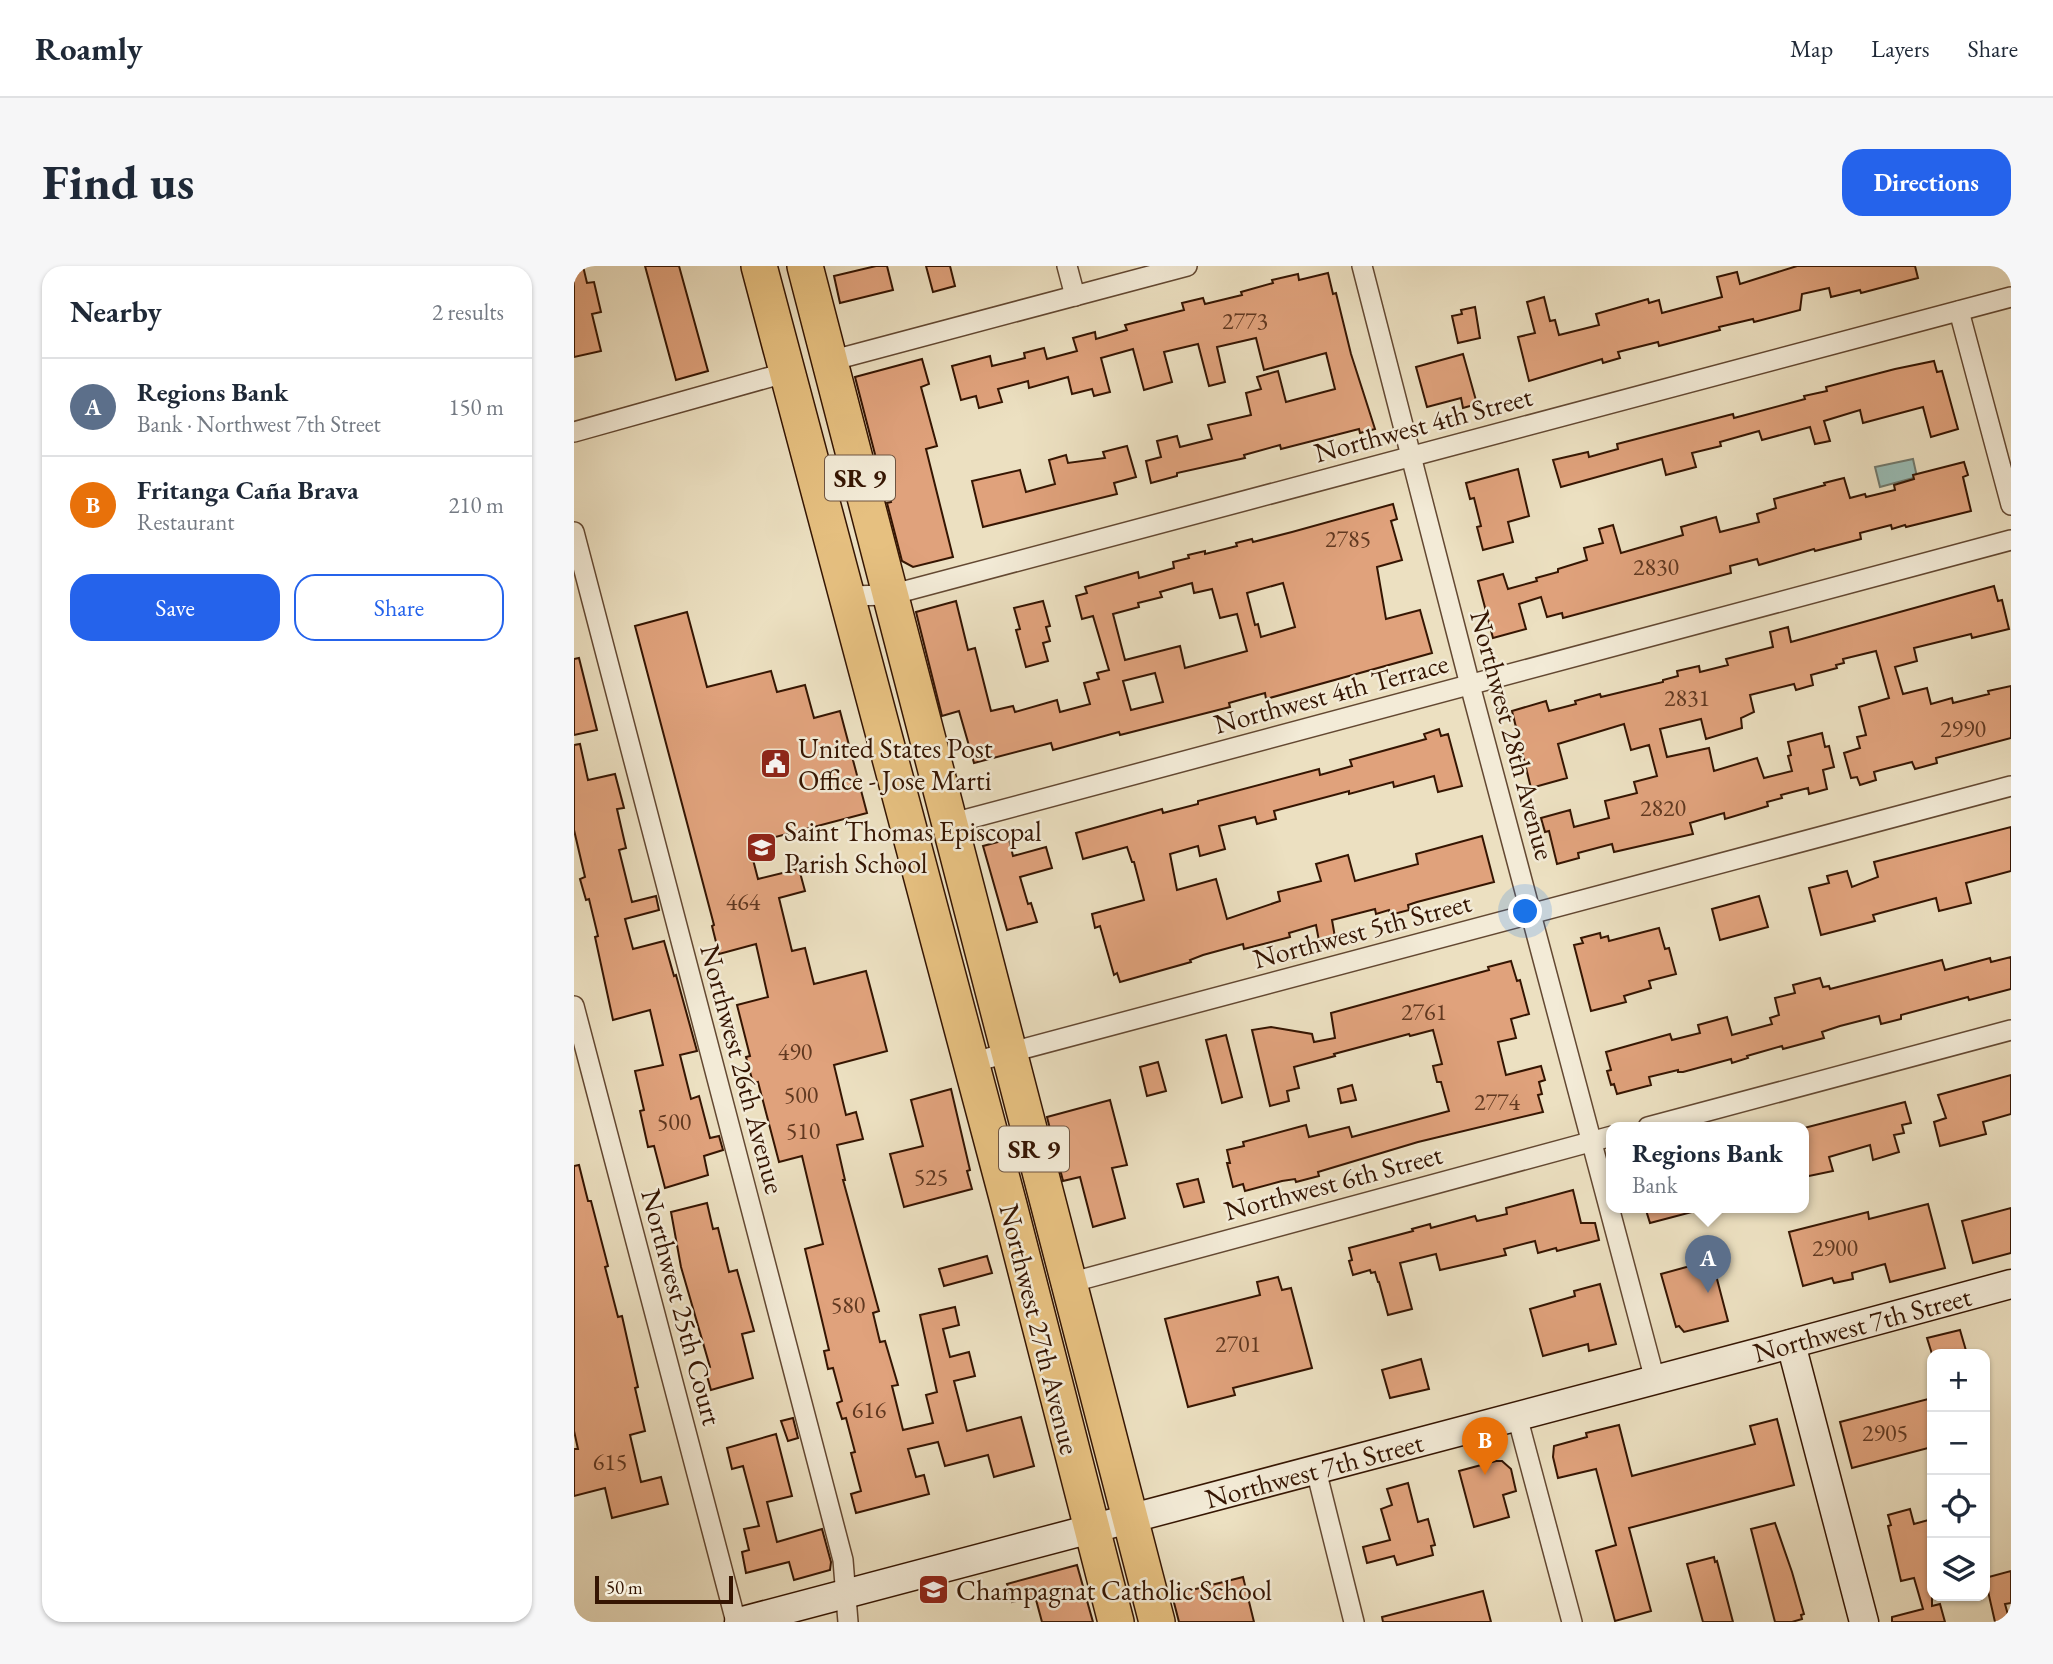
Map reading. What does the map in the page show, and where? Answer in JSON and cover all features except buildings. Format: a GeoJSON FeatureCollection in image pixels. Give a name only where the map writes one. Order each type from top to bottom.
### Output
{"type":"FeatureCollection","features":[{"type":"Feature","properties":{"kind":"highway","name":"Northwest 27th Avenue"},"geometry":{"type":"LineString","coordinates":[[759,266],[1006,1193],[1116,1622]]}},
{"type":"Feature","properties":{"kind":"highway"},"geometry":{"type":"LineString","coordinates":[[776,266],[800,344],[807,351],[830,361]]}},
{"type":"Feature","properties":{"kind":"highway","name":"Northwest 27th Avenue"},"geometry":{"type":"LineString","coordinates":[[805,266],[1157,1622]]}},
{"type":"Feature","properties":{"kind":"highway"},"geometry":{"type":"LineString","coordinates":[[788,372],[801,375],[817,393],[841,473],[867,508]]}},
{"type":"Feature","properties":{"kind":"main road","name":"Northwest 7th Street"},"geometry":{"type":"LineString","coordinates":[[737,1622],[847,1609],[1092,1528],[2011,1284]]}},
{"type":"Feature","properties":{"kind":"main road"},"geometry":{"type":"LineString","coordinates":[[1791,1344],[1864,1622]]}},
{"type":"Feature","properties":{"kind":"street"},"geometry":{"type":"LineString","coordinates":[[1067,266],[1075,296]]}},
{"type":"Feature","properties":{"kind":"street"},"geometry":{"type":"LineString","coordinates":[[830,361],[1187,266]]}},
{"type":"Feature","properties":{"kind":"street","name":"Northwest 28th Avenue"},"geometry":{"type":"LineString","coordinates":[[1362,266],[1606,1198]]}},
{"type":"Feature","properties":{"kind":"street","name":"Northwest 4th Street"},"geometry":{"type":"LineString","coordinates":[[848,596],[890,595],[2011,297]]}},
{"type":"Feature","properties":{"kind":"street"},"geometry":{"type":"LineString","coordinates":[[1959,311],[2011,505]]}},
{"type":"Feature","properties":{"kind":"street"},"geometry":{"type":"LineString","coordinates":[[574,432],[788,372]]}},
{"type":"Feature","properties":{"kind":"street","name":"Northwest 26th Avenue"},"geometry":{"type":"LineString","coordinates":[[574,532],[843,1560],[847,1609]]}},
{"type":"Feature","properties":{"kind":"street","name":"Northwest 4th Terrace"},"geometry":{"type":"LineString","coordinates":[[949,824],[2011,540]]}},
{"type":"Feature","properties":{"kind":"street","name":"Northwest 5th Street"},"geometry":{"type":"LineString","coordinates":[[970,1062],[2011,786]]}},
{"type":"Feature","properties":{"kind":"street","name":"Northwest 25th Court"},"geometry":{"type":"LineString","coordinates":[[574,1006],[737,1622]]}},
{"type":"Feature","properties":{"kind":"street"},"geometry":{"type":"LineString","coordinates":[[1667,1122],[2011,1030]]}},
{"type":"Feature","properties":{"kind":"street","name":"Northwest 6th Street"},"geometry":{"type":"LineString","coordinates":[[1069,1283],[1606,1138]]}},
{"type":"Feature","properties":{"kind":"street","name":"Northwest 28th Avenue"},"geometry":{"type":"LineString","coordinates":[[1610,1213],[1655,1380]]}},
{"type":"Feature","properties":{"kind":"street"},"geometry":{"type":"LineString","coordinates":[[1517,1416],[1572,1622]]}},
{"type":"Feature","properties":{"kind":"street"},"geometry":{"type":"LineString","coordinates":[[1316,1470],[1354,1622]]}},
{"type":"Feature","properties":{"kind":"water"},"geometry":{"type":"Polygon","coordinates":[[[1913,459],[1917,477],[1880,487],[1875,467],[1913,459]]]}},
{"type":"Feature","properties":{"kind":"place","name":"United States Post Office - Jose Marti"},"geometry":{"type":"Point","coordinates":[775,764]}},
{"type":"Feature","properties":{"kind":"place","name":"Saint Thomas Episcopal Parish School"},"geometry":{"type":"Point","coordinates":[761,847]}},
{"type":"Feature","properties":{"kind":"place","name":"Regions Bank"},"geometry":{"type":"Point","coordinates":[1708,1293]}},
{"type":"Feature","properties":{"kind":"place","name":"Fritanga Caña Brava"},"geometry":{"type":"Point","coordinates":[1485,1475]}},
{"type":"Feature","properties":{"kind":"place","name":"Champagnat Catholic School"},"geometry":{"type":"Point","coordinates":[933,1590]}}]}
